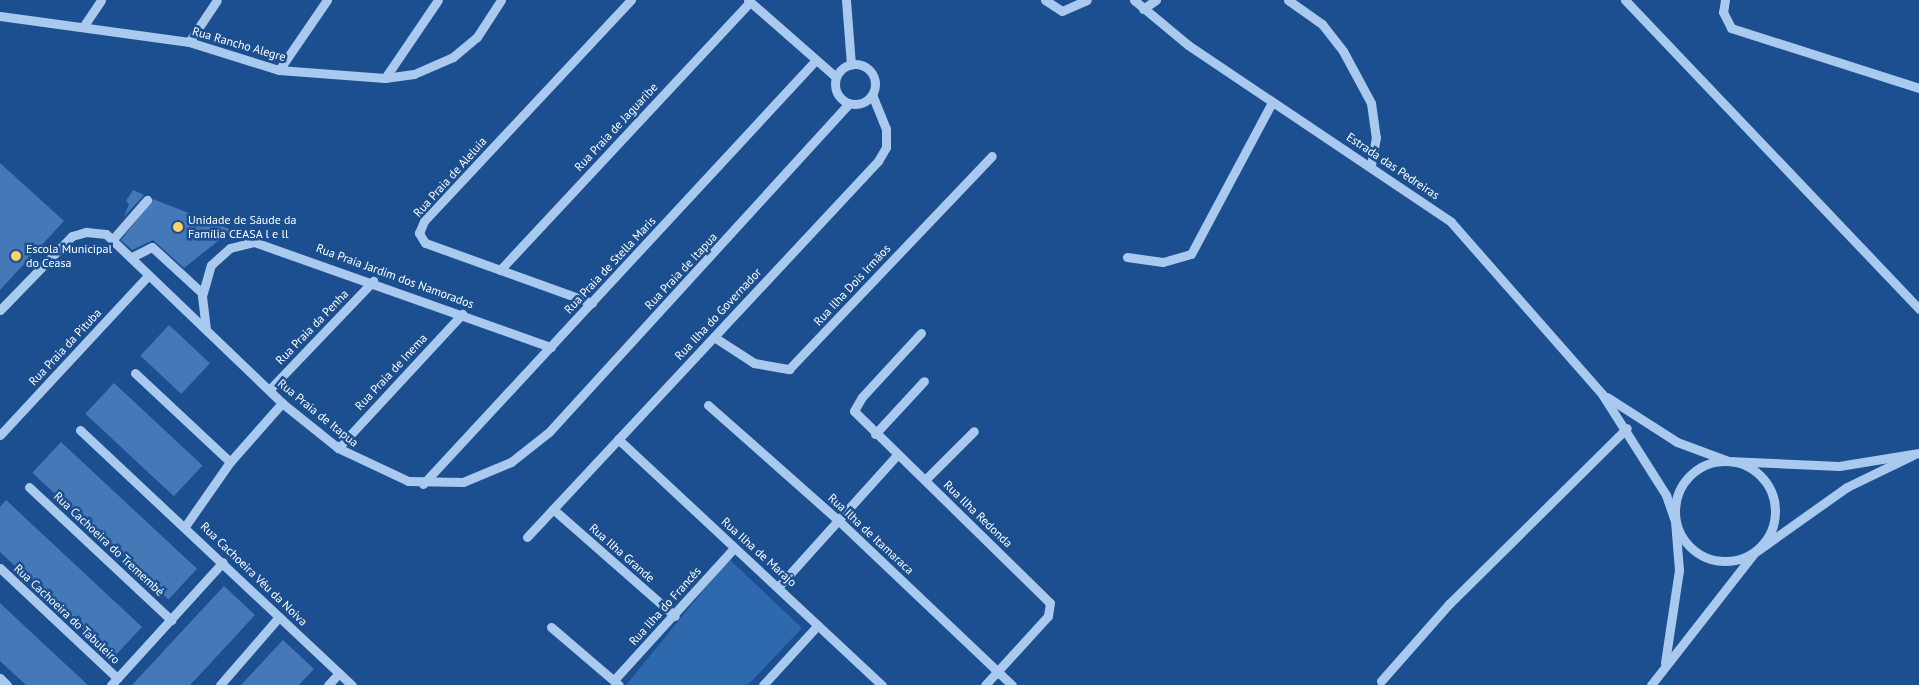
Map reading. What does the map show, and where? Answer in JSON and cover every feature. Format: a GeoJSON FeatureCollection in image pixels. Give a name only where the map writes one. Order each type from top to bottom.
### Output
{"type":"FeatureCollection","features":[{"type":"Feature","properties":{"kind":"street"},"geometry":{"type":"LineString","coordinates":[[83,27],[102,0]]}},
{"type":"Feature","properties":{"kind":"street"},"geometry":{"type":"LineString","coordinates":[[189,42],[217,0]]}},
{"type":"Feature","properties":{"kind":"street"},"geometry":{"type":"LineString","coordinates":[[279,70],[327,0]]}},
{"type":"Feature","properties":{"kind":"street"},"geometry":{"type":"LineString","coordinates":[[385,78],[438,0]]}},
{"type":"Feature","properties":{"kind":"street","name":"Rua Rancho Alegre"},"geometry":{"type":"LineString","coordinates":[[0,16],[189,42],[279,70],[385,78],[414,74],[453,57],[477,38],[501,0]]}},
{"type":"Feature","properties":{"kind":"street","name":"Rua Praia de Aleluia"},"geometry":{"type":"LineString","coordinates":[[592,303],[425,243],[420,236],[421,226],[631,0]]}},
{"type":"Feature","properties":{"kind":"street"},"geometry":{"type":"LineString","coordinates":[[846,0],[851,65]]}},
{"type":"Feature","properties":{"kind":"street"},"geometry":{"type":"LineString","coordinates":[[1045,0],[1062,11],[1087,0]]}},
{"type":"Feature","properties":{"kind":"street","name":"Estrada das Pedreiras"},"geometry":{"type":"LineString","coordinates":[[1134,0],[1143,9],[1272,102],[1371,166],[1469,238],[1602,394],[1627,428],[1666,495],[1675,521]]}},
{"type":"Feature","properties":{"kind":"street"},"geometry":{"type":"LineString","coordinates":[[1143,9],[1156,0]]}},
{"type":"Feature","properties":{"kind":"street"},"geometry":{"type":"LineString","coordinates":[[1288,0],[1322,24],[1343,51],[1371,104],[1376,137],[1371,166]]}},
{"type":"Feature","properties":{"kind":"street"},"geometry":{"type":"LineString","coordinates":[[1625,0],[1919,309]]}},
{"type":"Feature","properties":{"kind":"street"},"geometry":{"type":"LineString","coordinates":[[1725,0],[1723,12],[1731,28],[1919,88]]}},
{"type":"Feature","properties":{"kind":"street"},"geometry":{"type":"LineString","coordinates":[[749,1],[814,62],[836,77]]}},
{"type":"Feature","properties":{"kind":"street","name":"Rua Praia de Jaguaribe"},"geometry":{"type":"LineString","coordinates":[[500,270],[749,1]]}},
{"type":"Feature","properties":{"kind":"street","name":"Rua Praia de Stella Maris"},"geometry":{"type":"LineString","coordinates":[[423,484],[814,62]]}},
{"type":"Feature","properties":{"kind":"street"},"geometry":{"type":"LineString","coordinates":[[851,65],[869,71],[875,82],[872,95],[862,103],[849,104],[835,90],[836,77],[851,65]]}},
{"type":"Feature","properties":{"kind":"street","name":"Rua Ilha do Governador"},"geometry":{"type":"LineString","coordinates":[[527,537],[883,154],[886,129],[872,95]]}},
{"type":"Feature","properties":{"kind":"street"},"geometry":{"type":"LineString","coordinates":[[1128,257],[1163,262],[1191,254],[1272,102]]}},
{"type":"Feature","properties":{"kind":"street","name":"Rua Praia de Itapua"},"geometry":{"type":"LineString","coordinates":[[0,310],[72,236],[86,232],[113,239],[148,276],[282,403],[338,448],[389,475],[423,484],[463,482],[525,454],[849,104]]}},
{"type":"Feature","properties":{"kind":"street","name":"Rua Ilha Dois Irmãos"},"geometry":{"type":"LineString","coordinates":[[714,337],[754,363],[789,369],[992,156]]}},
{"type":"Feature","properties":{"kind":"street"},"geometry":{"type":"LineString","coordinates":[[113,239],[147,200]]}},
{"type":"Feature","properties":{"kind":"street","name":"Rua Praia Jardim dos Namorados"},"geometry":{"type":"LineString","coordinates":[[206,329],[202,293],[211,265],[230,248],[254,242],[373,281],[551,347]]}},
{"type":"Feature","properties":{"kind":"street"},"geometry":{"type":"LineString","coordinates":[[132,257],[152,247],[202,293]]}},
{"type":"Feature","properties":{"kind":"street","name":"Rua Praia da Pituba"},"geometry":{"type":"LineString","coordinates":[[0,435],[148,276]]}},
{"type":"Feature","properties":{"kind":"street","name":"Rua Praia da Penha"},"geometry":{"type":"LineString","coordinates":[[269,390],[373,281]]}},
{"type":"Feature","properties":{"kind":"street","name":"Rua Praia de Inema"},"geometry":{"type":"LineString","coordinates":[[338,448],[462,314]]}},
{"type":"Feature","properties":{"kind":"street","name":"Rua Ilha Redonda"},"geometry":{"type":"LineString","coordinates":[[921,333],[857,403],[855,414],[896,456],[925,480],[1041,592],[1051,606],[1048,616],[998,671]]}},
{"type":"Feature","properties":{"kind":"street"},"geometry":{"type":"LineString","coordinates":[[135,372],[230,462]]}},
{"type":"Feature","properties":{"kind":"street"},"geometry":{"type":"LineString","coordinates":[[876,434],[924,381]]}},
{"type":"Feature","properties":{"kind":"street","name":"Estrada das Pedreiras"},"geometry":{"type":"LineString","coordinates":[[1602,394],[1677,442],[1728,460]]}},
{"type":"Feature","properties":{"kind":"street","name":"Rua Cachoeira Véu da Noiva"},"geometry":{"type":"LineString","coordinates":[[282,403],[230,462],[186,525],[279,617],[352,685]]}},
{"type":"Feature","properties":{"kind":"street","name":"Rua Ilha de Itamaraca"},"geometry":{"type":"LineString","coordinates":[[708,405],[838,520],[1012,685]]}},
{"type":"Feature","properties":{"kind":"street"},"geometry":{"type":"LineString","coordinates":[[1381,681],[1449,604],[1627,428]]}},
{"type":"Feature","properties":{"kind":"street"},"geometry":{"type":"LineString","coordinates":[[80,430],[186,525]]}},
{"type":"Feature","properties":{"kind":"street"},"geometry":{"type":"LineString","coordinates":[[925,480],[974,431]]}},
{"type":"Feature","properties":{"kind":"street","name":"Rua Ilha de Marajo"},"geometry":{"type":"LineString","coordinates":[[618,439],[734,548],[779,586],[882,685]]}},
{"type":"Feature","properties":{"kind":"street"},"geometry":{"type":"LineString","coordinates":[[1665,663],[1680,570],[1675,521],[1679,490],[1687,478],[1699,468],[1728,460],[1839,466],[1916,454]]}},
{"type":"Feature","properties":{"kind":"street"},"geometry":{"type":"LineString","coordinates":[[1675,521],[1681,536],[1706,558],[1739,560],[1754,553],[1847,488],[1916,454]]}},
{"type":"Feature","properties":{"kind":"street"},"geometry":{"type":"LineString","coordinates":[[779,586],[896,456]]}},
{"type":"Feature","properties":{"kind":"street"},"geometry":{"type":"LineString","coordinates":[[1651,685],[1665,663],[1773,529],[1774,498],[1758,472],[1728,460]]}},
{"type":"Feature","properties":{"kind":"street","name":"Rua Cachoeira do Tremembé"},"geometry":{"type":"LineString","coordinates":[[29,487],[172,620]]}},
{"type":"Feature","properties":{"kind":"street","name":"Rua Ilha Grande"},"geometry":{"type":"LineString","coordinates":[[553,510],[675,616]]}},
{"type":"Feature","properties":{"kind":"street","name":"Rua Ilha do Francês"},"geometry":{"type":"LineString","coordinates":[[616,683],[734,548]]}},
{"type":"Feature","properties":{"kind":"street"},"geometry":{"type":"LineString","coordinates":[[114,681],[172,620],[222,562]]}},
{"type":"Feature","properties":{"kind":"street","name":"Rua Cachoeira do Tabuleiro"},"geometry":{"type":"LineString","coordinates":[[0,568],[114,681]]}},
{"type":"Feature","properties":{"kind":"street"},"geometry":{"type":"LineString","coordinates":[[220,685],[279,617]]}},
{"type":"Feature","properties":{"kind":"street"},"geometry":{"type":"LineString","coordinates":[[763,685],[818,625]]}},
{"type":"Feature","properties":{"kind":"street"},"geometry":{"type":"LineString","coordinates":[[551,627],[616,683]]}},
{"type":"Feature","properties":{"kind":"street"},"geometry":{"type":"LineString","coordinates":[[985,685],[998,671]]}},
{"type":"Feature","properties":{"kind":"street"},"geometry":{"type":"LineString","coordinates":[[328,685],[339,673]]}},
{"type":"Feature","properties":{"kind":"street"},"geometry":{"type":"LineString","coordinates":[[0,678],[8,685]]}},
{"type":"Feature","properties":{"kind":"shaded area"},"geometry":{"type":"Polygon","coordinates":[[[729,559],[802,628],[748,685],[626,685],[729,559]]]}},
{"type":"Feature","properties":{"kind":"building","name":"Escola Municipal do Ceasa"},"geometry":{"type":"Polygon","coordinates":[[[0,163],[64,221],[0,290],[0,163]]]}},
{"type":"Feature","properties":{"kind":"building"},"geometry":{"type":"Polygon","coordinates":[[[133,190],[144,195],[124,217],[129,204],[126,201],[133,190]]]}},
{"type":"Feature","properties":{"kind":"building","name":"Unidade de Sáude da Família CEASA l e ll"},"geometry":{"type":"Polygon","coordinates":[[[153,199],[232,230],[184,268],[153,240],[132,250],[121,240],[153,199]]]}},
{"type":"Feature","properties":{"kind":"building"},"geometry":{"type":"Polygon","coordinates":[[[169,325],[210,363],[181,394],[140,356],[169,325]]]}},
{"type":"Feature","properties":{"kind":"building"},"geometry":{"type":"Polygon","coordinates":[[[114,383],[202,466],[174,496],[85,414],[114,383]]]}},
{"type":"Feature","properties":{"kind":"building"},"geometry":{"type":"Polygon","coordinates":[[[61,442],[197,569],[168,600],[32,473],[61,442]]]}},
{"type":"Feature","properties":{"kind":"building"},"geometry":{"type":"Polygon","coordinates":[[[6,500],[142,627],[113,658],[0,552],[0,507],[6,500]]]}},
{"type":"Feature","properties":{"kind":"building"},"geometry":{"type":"Polygon","coordinates":[[[224,586],[255,615],[207,667],[190,685],[132,685],[224,586]]]}},
{"type":"Feature","properties":{"kind":"building"},"geometry":{"type":"Polygon","coordinates":[[[0,603],[88,685],[26,685],[0,661],[0,603]]]}},
{"type":"Feature","properties":{"kind":"building"},"geometry":{"type":"Polygon","coordinates":[[[283,640],[314,669],[299,685],[241,685],[283,640]]]}},
{"type":"Feature","properties":{"kind":"place","name":"Unidade de Sáude da Família CEASA l e ll"},"geometry":{"type":"Point","coordinates":[178,227]}},
{"type":"Feature","properties":{"kind":"place","name":"Escola Municipal do Ceasa"},"geometry":{"type":"Point","coordinates":[16,256]}}]}
